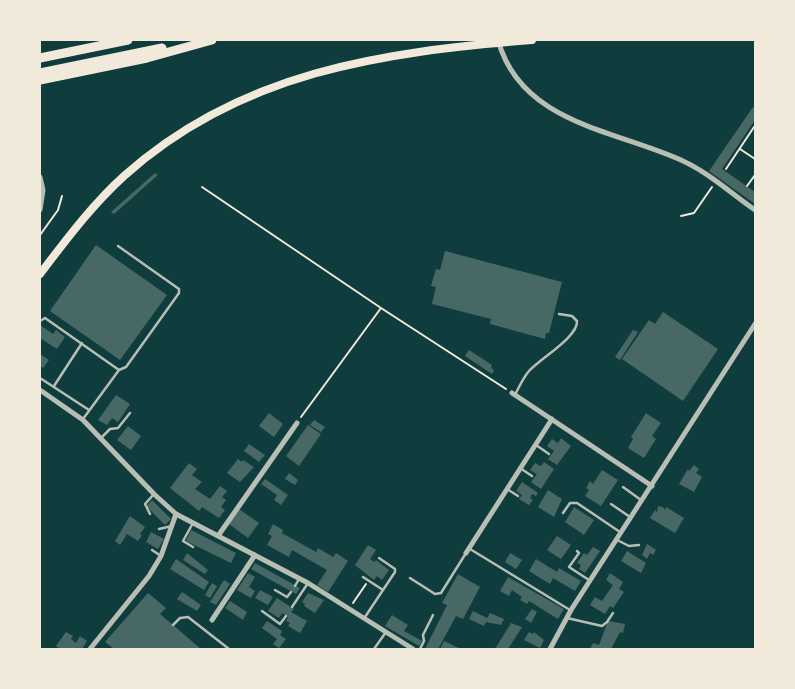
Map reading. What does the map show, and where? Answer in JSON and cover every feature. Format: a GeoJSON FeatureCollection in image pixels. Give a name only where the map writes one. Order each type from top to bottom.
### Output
{"type":"FeatureCollection","features":[{"type":"Feature","properties":{"kind":"highway"},"geometry":{"type":"LineString","coordinates":[[40,58],[128,40]]}},
{"type":"Feature","properties":{"kind":"highway"},"geometry":{"type":"LineString","coordinates":[[40,73],[202,40]]}},
{"type":"Feature","properties":{"kind":"highway"},"geometry":{"type":"LineString","coordinates":[[40,80],[148,58],[212,40]]}},
{"type":"Feature","properties":{"kind":"highway"},"geometry":{"type":"LineString","coordinates":[[40,274],[94,206],[123,177],[179,133],[246,96],[310,73],[360,62],[532,40]]}},
{"type":"Feature","properties":{"kind":"street"},"geometry":{"type":"LineString","coordinates":[[498,40],[503,57],[521,86],[549,108],[580,123],[684,162],[755,210]]}},
{"type":"Feature","properties":{"kind":"street"},"geometry":{"type":"LineString","coordinates":[[40,177],[43,190],[40,210]]}},
{"type":"Feature","properties":{"kind":"street"},"geometry":{"type":"LineString","coordinates":[[550,649],[571,610],[755,324]]}},
{"type":"Feature","properties":{"kind":"street"},"geometry":{"type":"LineString","coordinates":[[40,390],[83,420],[154,494],[176,514],[308,583],[413,649]]}},
{"type":"Feature","properties":{"kind":"street"},"geometry":{"type":"LineString","coordinates":[[514,394],[652,486]]}},
{"type":"Feature","properties":{"kind":"street"},"geometry":{"type":"LineString","coordinates":[[467,550],[552,419]]}},
{"type":"Feature","properties":{"kind":"street"},"geometry":{"type":"LineString","coordinates":[[218,536],[297,423]]}},
{"type":"Feature","properties":{"kind":"street"},"geometry":{"type":"LineString","coordinates":[[90,649],[118,616],[161,556],[176,514]]}},
{"type":"Feature","properties":{"kind":"street"},"geometry":{"type":"LineString","coordinates":[[212,620],[255,555]]}},
{"type":"Feature","properties":{"kind":"lane"},"geometry":{"type":"LineString","coordinates":[[83,420],[118,370],[126,366],[179,293],[179,289],[118,246]]}},
{"type":"Feature","properties":{"kind":"lane"},"geometry":{"type":"LineString","coordinates":[[514,394],[528,372],[572,335],[578,327],[578,321],[572,316],[559,314]]}},
{"type":"Feature","properties":{"kind":"lane"},"geometry":{"type":"LineString","coordinates":[[40,321],[45,318],[118,370]]}},
{"type":"Feature","properties":{"kind":"lane"},"geometry":{"type":"LineString","coordinates":[[53,386],[82,343]]}},
{"type":"Feature","properties":{"kind":"lane"},"geometry":{"type":"LineString","coordinates":[[40,378],[89,410]]}},
{"type":"Feature","properties":{"kind":"lane"},"geometry":{"type":"LineString","coordinates":[[101,438],[110,430],[118,428],[130,413]]}},
{"type":"Feature","properties":{"kind":"lane"},"geometry":{"type":"LineString","coordinates":[[536,445],[549,454]]}},
{"type":"Feature","properties":{"kind":"lane"},"geometry":{"type":"LineString","coordinates":[[520,468],[532,476]]}},
{"type":"Feature","properties":{"kind":"lane"},"geometry":{"type":"LineString","coordinates":[[623,487],[642,500]]}},
{"type":"Feature","properties":{"kind":"lane"},"geometry":{"type":"LineString","coordinates":[[507,489],[518,496]]}},
{"type":"Feature","properties":{"kind":"lane"},"geometry":{"type":"LineString","coordinates":[[150,514],[145,504],[154,494]]}},
{"type":"Feature","properties":{"kind":"lane"},"geometry":{"type":"LineString","coordinates":[[563,513],[570,503],[577,503],[621,533]]}},
{"type":"Feature","properties":{"kind":"lane"},"geometry":{"type":"LineString","coordinates":[[611,504],[631,518]]}},
{"type":"Feature","properties":{"kind":"lane"},"geometry":{"type":"LineString","coordinates":[[193,523],[183,542],[193,547]]}},
{"type":"Feature","properties":{"kind":"lane"},"geometry":{"type":"LineString","coordinates":[[159,529],[172,526]]}},
{"type":"Feature","properties":{"kind":"lane"},"geometry":{"type":"LineString","coordinates":[[617,540],[629,546],[639,545]]}},
{"type":"Feature","properties":{"kind":"lane"},"geometry":{"type":"LineString","coordinates":[[152,550],[161,556]]}},
{"type":"Feature","properties":{"kind":"lane"},"geometry":{"type":"LineString","coordinates":[[410,578],[435,594],[441,593],[467,550],[571,610]]}},
{"type":"Feature","properties":{"kind":"lane"},"geometry":{"type":"LineString","coordinates":[[577,551],[579,553],[569,567],[590,581]]}},
{"type":"Feature","properties":{"kind":"lane"},"geometry":{"type":"LineString","coordinates":[[365,619],[395,569],[379,558]]}},
{"type":"Feature","properties":{"kind":"lane"},"geometry":{"type":"LineString","coordinates":[[363,577],[383,590]]}},
{"type":"Feature","properties":{"kind":"lane"},"geometry":{"type":"LineString","coordinates":[[295,586],[300,579]]}},
{"type":"Feature","properties":{"kind":"lane"},"geometry":{"type":"LineString","coordinates":[[292,607],[308,583]]}},
{"type":"Feature","properties":{"kind":"lane"},"geometry":{"type":"LineString","coordinates":[[275,590],[287,597],[291,592]]}},
{"type":"Feature","properties":{"kind":"lane"},"geometry":{"type":"LineString","coordinates":[[262,611],[280,624],[286,616]]}},
{"type":"Feature","properties":{"kind":"lane"},"geometry":{"type":"LineString","coordinates":[[567,618],[602,626],[613,614]]}},
{"type":"Feature","properties":{"kind":"lane"},"geometry":{"type":"LineString","coordinates":[[420,649],[424,641],[423,635],[433,616]]}},
{"type":"Feature","properties":{"kind":"lane"},"geometry":{"type":"LineString","coordinates":[[173,625],[180,618],[188,617],[229,649]]}},
{"type":"Feature","properties":{"kind":"lane"},"geometry":{"type":"LineString","coordinates":[[374,649],[386,632]]}},
{"type":"Feature","properties":{"kind":"path"},"geometry":{"type":"LineString","coordinates":[[726,169],[754,127]]}},
{"type":"Feature","properties":{"kind":"path"},"geometry":{"type":"LineString","coordinates":[[740,149],[755,159]]}},
{"type":"Feature","properties":{"kind":"path"},"geometry":{"type":"LineString","coordinates":[[748,186],[755,175]]}},
{"type":"Feature","properties":{"kind":"path"},"geometry":{"type":"LineString","coordinates":[[681,216],[694,213],[716,182]]}},
{"type":"Feature","properties":{"kind":"path"},"geometry":{"type":"LineString","coordinates":[[202,187],[381,308],[514,394]]}},
{"type":"Feature","properties":{"kind":"path"},"geometry":{"type":"LineString","coordinates":[[40,235],[58,210],[62,196]]}},
{"type":"Feature","properties":{"kind":"path"},"geometry":{"type":"LineString","coordinates":[[297,423],[381,308]]}},
{"type":"Feature","properties":{"kind":"path"},"geometry":{"type":"LineString","coordinates":[[349,609],[369,580]]}},
{"type":"Feature","properties":{"kind":"building"},"geometry":{"type":"Polygon","coordinates":[[[753,107],[755,109],[755,120],[722,169],[755,192],[755,204],[709,171],[753,107]]]}},
{"type":"Feature","properties":{"kind":"building"},"geometry":{"type":"Polygon","coordinates":[[[155,173],[158,175],[114,214],[111,212],[155,173]]]}},
{"type":"Feature","properties":{"kind":"building"},"geometry":{"type":"Polygon","coordinates":[[[96,245],[167,295],[120,360],[50,311],[96,245]]]}},
{"type":"Feature","properties":{"kind":"building"},"geometry":{"type":"Polygon","coordinates":[[[445,251],[562,282],[549,333],[546,333],[545,339],[490,324],[491,319],[432,304],[436,287],[431,286],[436,269],[440,270],[445,251]]]}},
{"type":"Feature","properties":{"kind":"building"},"geometry":{"type":"Polygon","coordinates":[[[663,312],[718,349],[683,401],[622,359],[649,320],[655,324],[663,312]]]}},
{"type":"Feature","properties":{"kind":"building"},"geometry":{"type":"Polygon","coordinates":[[[40,325],[53,334],[56,330],[65,337],[57,349],[40,338],[40,325]]]}},
{"type":"Feature","properties":{"kind":"building"},"geometry":{"type":"Polygon","coordinates":[[[633,330],[638,332],[620,360],[615,357],[633,330]]]}},
{"type":"Feature","properties":{"kind":"building"},"geometry":{"type":"Polygon","coordinates":[[[469,350],[492,365],[491,368],[494,370],[492,374],[465,356],[469,350]]]}},
{"type":"Feature","properties":{"kind":"building"},"geometry":{"type":"Polygon","coordinates":[[[40,354],[49,360],[43,368],[40,366],[40,354]]]}},
{"type":"Feature","properties":{"kind":"building"},"geometry":{"type":"Polygon","coordinates":[[[116,395],[130,404],[118,422],[112,418],[107,425],[98,420],[116,395]]]}},
{"type":"Feature","properties":{"kind":"building"},"geometry":{"type":"Polygon","coordinates":[[[269,413],[283,424],[274,437],[259,426],[269,413]]]}},
{"type":"Feature","properties":{"kind":"building"},"geometry":{"type":"Polygon","coordinates":[[[646,413],[661,423],[652,436],[656,439],[644,458],[628,448],[633,439],[631,437],[646,413]]]}},
{"type":"Feature","properties":{"kind":"building"},"geometry":{"type":"Polygon","coordinates":[[[314,420],[325,427],[321,432],[310,425],[314,420]]]}},
{"type":"Feature","properties":{"kind":"building"},"geometry":{"type":"Polygon","coordinates":[[[308,425],[321,434],[299,466],[286,456],[308,425]]]}},
{"type":"Feature","properties":{"kind":"building"},"geometry":{"type":"Polygon","coordinates":[[[128,426],[141,436],[131,450],[117,440],[128,426]]]}},
{"type":"Feature","properties":{"kind":"building"},"geometry":{"type":"Polygon","coordinates":[[[561,438],[571,446],[557,465],[548,459],[554,451],[547,446],[552,439],[558,443],[561,438]]]}},
{"type":"Feature","properties":{"kind":"building"},"geometry":{"type":"Polygon","coordinates":[[[249,444],[265,455],[259,462],[244,451],[249,444]]]}},
{"type":"Feature","properties":{"kind":"building"},"geometry":{"type":"Polygon","coordinates":[[[238,459],[254,467],[240,482],[227,473],[238,459]]]}},
{"type":"Feature","properties":{"kind":"building"},"geometry":{"type":"Polygon","coordinates":[[[544,462],[554,469],[541,489],[531,482],[537,474],[530,470],[535,463],[541,466],[544,462]]]}},
{"type":"Feature","properties":{"kind":"building"},"geometry":{"type":"Polygon","coordinates":[[[189,463],[197,469],[192,475],[202,482],[195,489],[210,499],[220,486],[227,491],[222,497],[226,500],[221,507],[225,510],[219,518],[202,507],[199,511],[170,488],[189,463]]]}},
{"type":"Feature","properties":{"kind":"building"},"geometry":{"type":"Polygon","coordinates":[[[694,465],[699,469],[696,473],[702,477],[694,492],[679,484],[688,469],[689,471],[694,465]]]}},
{"type":"Feature","properties":{"kind":"building"},"geometry":{"type":"Polygon","coordinates":[[[602,470],[618,480],[601,506],[585,496],[589,490],[586,488],[590,481],[593,484],[602,470]]]}},
{"type":"Feature","properties":{"kind":"building"},"geometry":{"type":"Polygon","coordinates":[[[289,473],[298,480],[295,485],[285,479],[289,473]]]}},
{"type":"Feature","properties":{"kind":"building"},"geometry":{"type":"Polygon","coordinates":[[[265,479],[288,495],[281,505],[274,500],[277,495],[261,484],[265,479]]]}},
{"type":"Feature","properties":{"kind":"building"},"geometry":{"type":"Polygon","coordinates":[[[522,482],[538,493],[536,496],[532,494],[530,498],[533,500],[529,505],[519,499],[522,495],[516,491],[522,482]]]}},
{"type":"Feature","properties":{"kind":"building"},"geometry":{"type":"Polygon","coordinates":[[[548,490],[562,499],[554,517],[538,507],[548,490]]]}},
{"type":"Feature","properties":{"kind":"building"},"geometry":{"type":"Polygon","coordinates":[[[152,500],[171,519],[165,525],[146,506],[152,500]]]}},
{"type":"Feature","properties":{"kind":"building"},"geometry":{"type":"Polygon","coordinates":[[[658,506],[663,507],[665,510],[666,507],[684,518],[675,533],[650,518],[655,510],[657,512],[658,506]]]}},
{"type":"Feature","properties":{"kind":"building"},"geometry":{"type":"Polygon","coordinates":[[[574,507],[594,520],[584,535],[565,522],[574,507]]]}},
{"type":"Feature","properties":{"kind":"building"},"geometry":{"type":"Polygon","coordinates":[[[239,509],[259,523],[248,538],[229,524],[239,509]]]}},
{"type":"Feature","properties":{"kind":"building"},"geometry":{"type":"Polygon","coordinates":[[[130,516],[145,527],[138,541],[127,534],[120,545],[115,541],[130,516]]]}},
{"type":"Feature","properties":{"kind":"building"},"geometry":{"type":"Polygon","coordinates":[[[273,524],[283,530],[282,533],[316,552],[318,548],[333,557],[336,553],[348,561],[328,592],[317,585],[327,570],[292,550],[289,557],[267,545],[272,536],[268,534],[273,524]]]}},
{"type":"Feature","properties":{"kind":"building"},"geometry":{"type":"Polygon","coordinates":[[[191,530],[236,553],[231,563],[186,541],[191,530]]]}},
{"type":"Feature","properties":{"kind":"building"},"geometry":{"type":"Polygon","coordinates":[[[151,532],[164,539],[158,549],[146,542],[151,532]]]}},
{"type":"Feature","properties":{"kind":"building"},"geometry":{"type":"Polygon","coordinates":[[[557,536],[571,545],[561,559],[547,550],[557,536]]]}},
{"type":"Feature","properties":{"kind":"building"},"geometry":{"type":"Polygon","coordinates":[[[647,544],[656,550],[653,555],[650,553],[647,559],[642,555],[647,544]]]}},
{"type":"Feature","properties":{"kind":"building"},"geometry":{"type":"Polygon","coordinates":[[[368,545],[376,550],[370,559],[374,562],[376,560],[389,570],[382,580],[377,576],[374,580],[355,565],[368,545]]]}},
{"type":"Feature","properties":{"kind":"building"},"geometry":{"type":"Polygon","coordinates":[[[593,547],[600,551],[585,573],[579,569],[581,565],[577,563],[584,553],[587,555],[593,547]]]}},
{"type":"Feature","properties":{"kind":"building"},"geometry":{"type":"Polygon","coordinates":[[[627,551],[646,563],[641,573],[621,561],[627,551]]]}},
{"type":"Feature","properties":{"kind":"building"},"geometry":{"type":"Polygon","coordinates":[[[187,553],[208,570],[205,574],[183,560],[187,553]]]}},
{"type":"Feature","properties":{"kind":"building"},"geometry":{"type":"Polygon","coordinates":[[[510,553],[522,560],[516,569],[505,562],[510,553]]]}},
{"type":"Feature","properties":{"kind":"building"},"geometry":{"type":"Polygon","coordinates":[[[176,559],[209,582],[204,590],[170,569],[176,559]]]}},
{"type":"Feature","properties":{"kind":"building"},"geometry":{"type":"Polygon","coordinates":[[[536,559],[557,572],[559,568],[581,581],[575,591],[553,578],[550,584],[529,571],[536,559]]]}},
{"type":"Feature","properties":{"kind":"building"},"geometry":{"type":"Polygon","coordinates":[[[255,563],[300,588],[296,594],[251,569],[255,563]]]}},
{"type":"Feature","properties":{"kind":"building"},"geometry":{"type":"Polygon","coordinates":[[[248,573],[255,577],[249,587],[255,591],[251,598],[237,590],[248,573]]]}},
{"type":"Feature","properties":{"kind":"building"},"geometry":{"type":"Polygon","coordinates":[[[610,573],[623,582],[619,589],[624,592],[613,608],[610,606],[605,614],[590,605],[595,597],[602,601],[613,585],[606,580],[610,573]]]}},
{"type":"Feature","properties":{"kind":"building"},"geometry":{"type":"Polygon","coordinates":[[[458,574],[480,587],[463,619],[456,616],[438,649],[425,649],[447,605],[442,603],[458,574]]]}},
{"type":"Feature","properties":{"kind":"building"},"geometry":{"type":"Polygon","coordinates":[[[508,577],[564,609],[558,619],[529,601],[527,604],[520,600],[522,597],[512,590],[509,596],[500,591],[508,577]]]}},
{"type":"Feature","properties":{"kind":"building"},"geometry":{"type":"Polygon","coordinates":[[[224,580],[230,584],[216,605],[210,602],[224,580]]]}},
{"type":"Feature","properties":{"kind":"building"},"geometry":{"type":"Polygon","coordinates":[[[212,583],[217,586],[210,598],[205,595],[212,583]]]}},
{"type":"Feature","properties":{"kind":"building"},"geometry":{"type":"Polygon","coordinates":[[[260,590],[273,597],[268,605],[255,598],[260,590]]]}},
{"type":"Feature","properties":{"kind":"building"},"geometry":{"type":"Polygon","coordinates":[[[182,592],[201,605],[197,611],[177,599],[182,592]]]}},
{"type":"Feature","properties":{"kind":"building"},"geometry":{"type":"Polygon","coordinates":[[[148,593],[166,608],[160,614],[201,649],[114,649],[105,642],[148,593]]]}},
{"type":"Feature","properties":{"kind":"building"},"geometry":{"type":"Polygon","coordinates":[[[308,593],[324,600],[315,613],[304,606],[305,604],[302,602],[308,593]]]}},
{"type":"Feature","properties":{"kind":"building"},"geometry":{"type":"Polygon","coordinates":[[[277,598],[294,609],[291,612],[307,621],[300,633],[288,626],[290,623],[286,621],[288,617],[282,613],[279,618],[268,611],[277,598]]]}},
{"type":"Feature","properties":{"kind":"building"},"geometry":{"type":"Polygon","coordinates":[[[230,601],[247,612],[243,620],[225,608],[230,601]]]}},
{"type":"Feature","properties":{"kind":"building"},"geometry":{"type":"Polygon","coordinates":[[[532,609],[537,612],[531,623],[525,619],[532,609]]]}},
{"type":"Feature","properties":{"kind":"building"},"geometry":{"type":"Polygon","coordinates":[[[473,611],[487,618],[490,613],[504,619],[501,625],[486,622],[484,626],[469,619],[473,611]]]}},
{"type":"Feature","properties":{"kind":"building"},"geometry":{"type":"Polygon","coordinates":[[[392,615],[408,625],[404,631],[422,641],[419,646],[385,626],[392,615]]]}},
{"type":"Feature","properties":{"kind":"building"},"geometry":{"type":"Polygon","coordinates":[[[267,621],[282,631],[280,635],[286,639],[279,648],[273,644],[277,639],[262,628],[267,621]]]}},
{"type":"Feature","properties":{"kind":"building"},"geometry":{"type":"Polygon","coordinates":[[[608,621],[625,624],[623,633],[620,632],[611,649],[590,649],[593,643],[599,645],[608,621]]]}},
{"type":"Feature","properties":{"kind":"building"},"geometry":{"type":"Polygon","coordinates":[[[511,623],[522,627],[508,649],[495,649],[511,623]]]}},
{"type":"Feature","properties":{"kind":"building"},"geometry":{"type":"Polygon","coordinates":[[[66,632],[73,636],[71,639],[76,643],[80,636],[87,641],[82,649],[60,649],[56,646],[66,632]]]}},
{"type":"Feature","properties":{"kind":"building"},"geometry":{"type":"Polygon","coordinates":[[[529,632],[533,634],[534,632],[544,640],[540,648],[524,640],[529,632]]]}},
{"type":"Feature","properties":{"kind":"building"},"geometry":{"type":"Polygon","coordinates":[[[444,641],[461,649],[440,649],[444,641]]]}}]}
